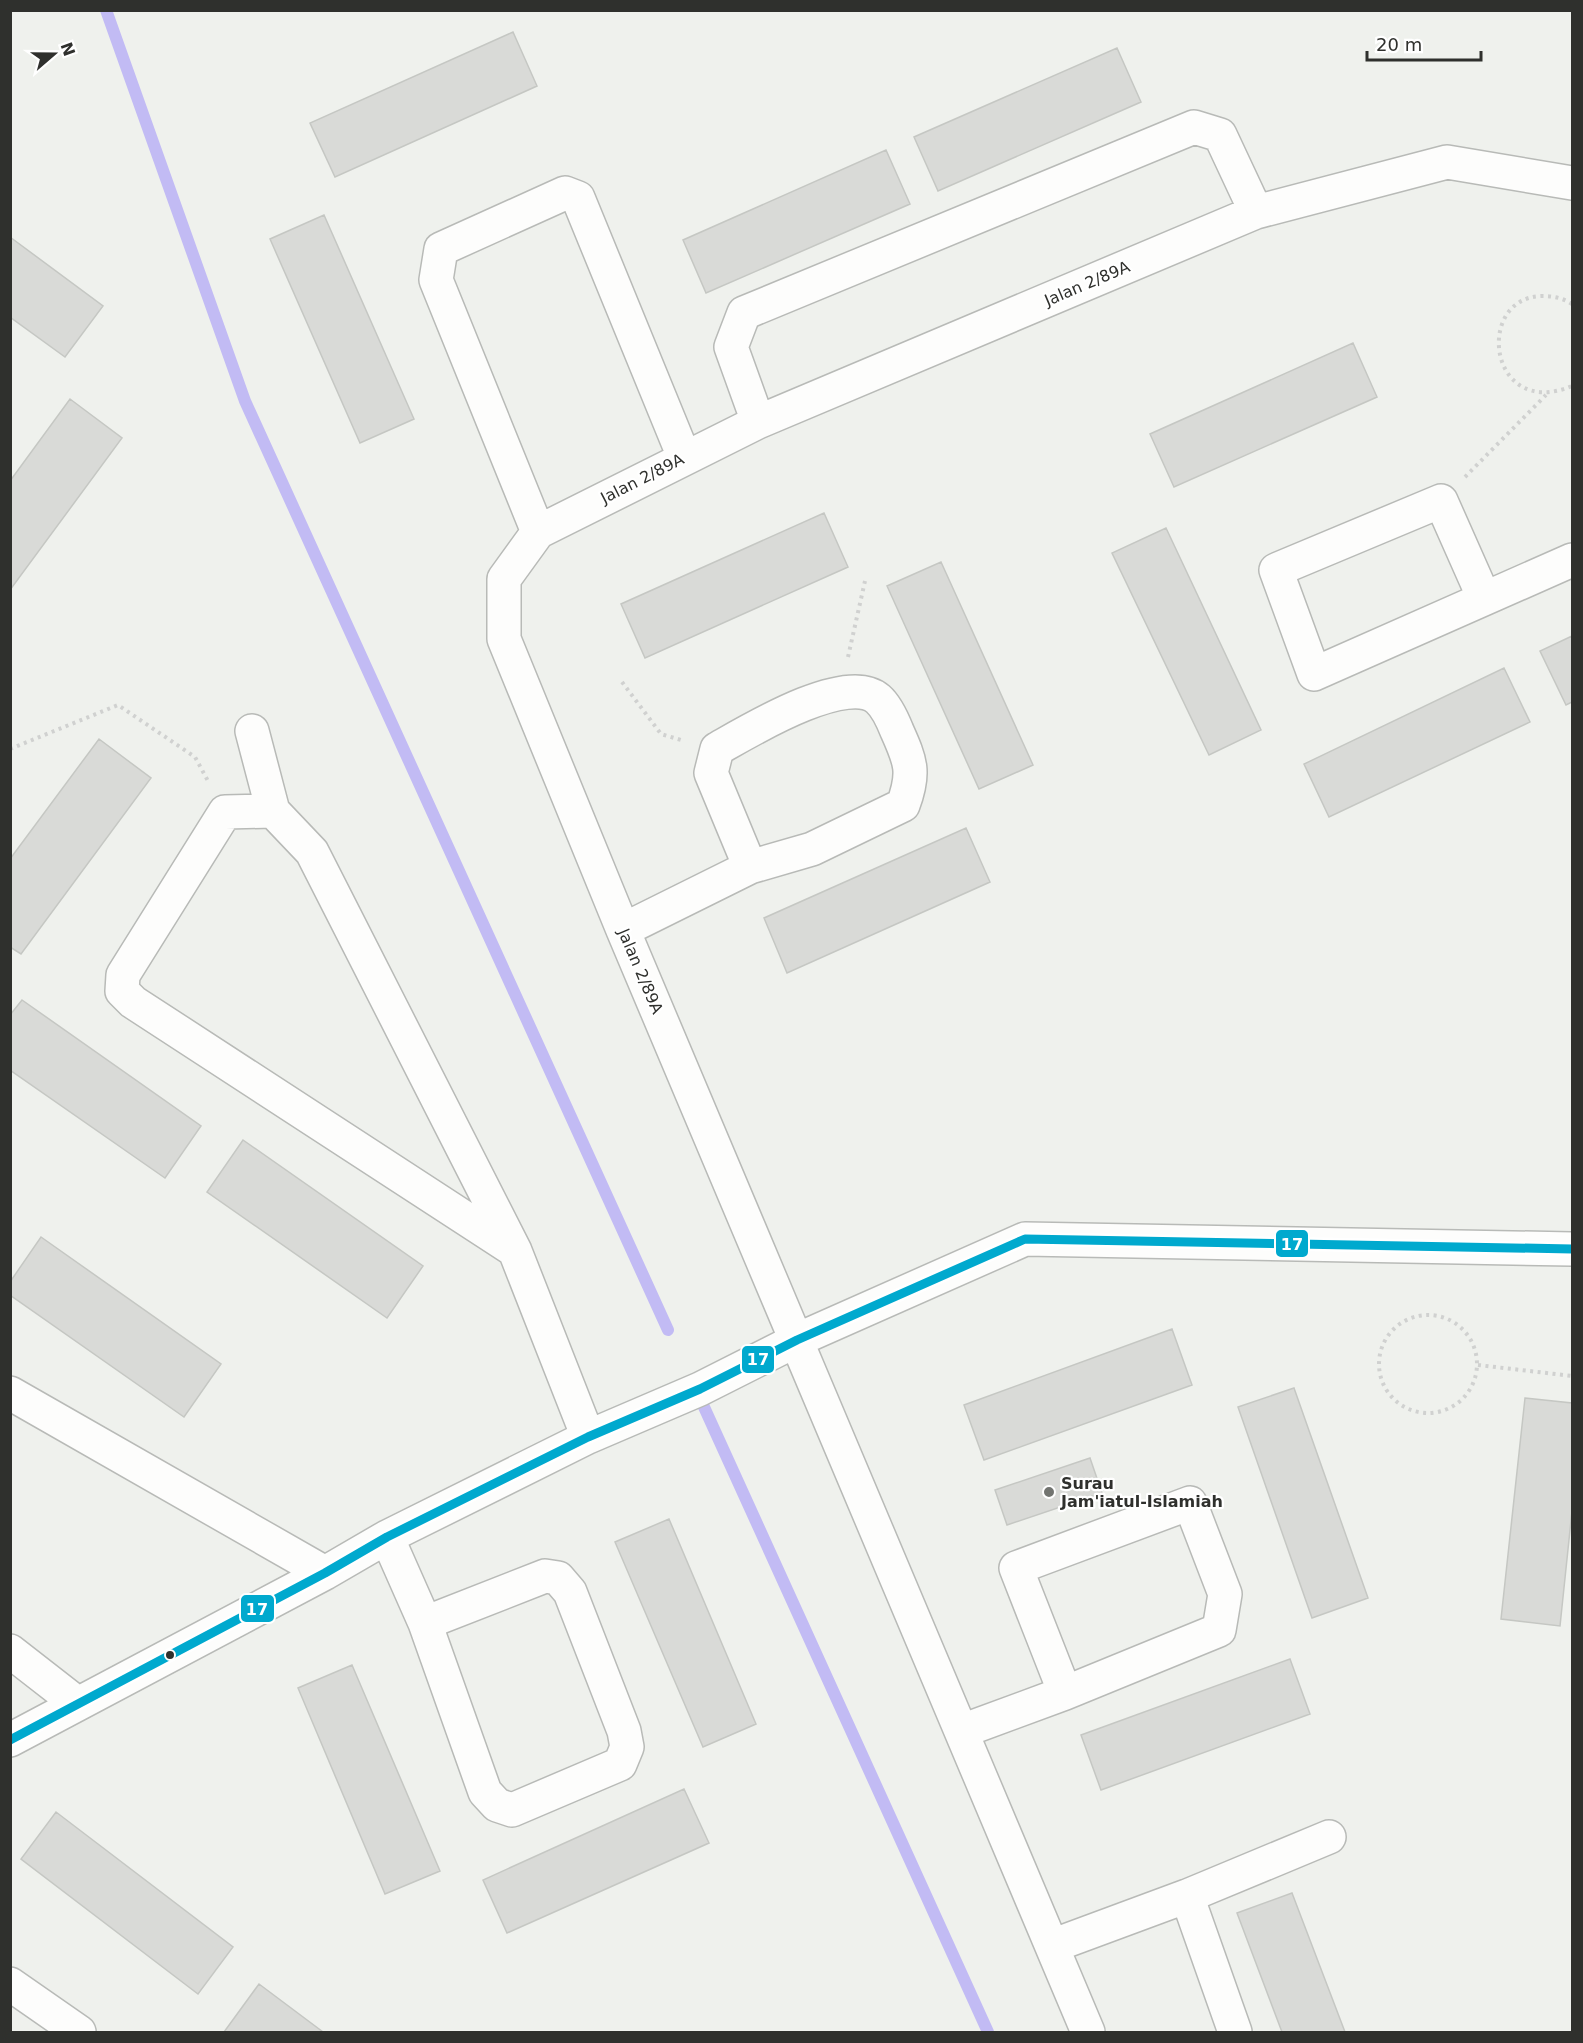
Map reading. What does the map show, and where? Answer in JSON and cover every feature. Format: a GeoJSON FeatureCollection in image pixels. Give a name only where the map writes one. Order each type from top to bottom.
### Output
{"type":"FeatureCollection","features":[{"type":"Feature","properties":{"kind":"street"},"geometry":{"type":"LineString","coordinates":[[758,422],[731,347],[744,314],[1194,127],[1220,135],[1256,212]]}},
{"type":"Feature","properties":{"kind":"street","name":"Jalan 2/89A"},"geometry":{"type":"LineString","coordinates":[[1088,2032],[798,1340],[623,930],[504,639],[504,579],[538,532],[684,457],[758,422],[1256,212],[1447,162],[1572,183]]}},
{"type":"Feature","properties":{"kind":"street"},"geometry":{"type":"LineString","coordinates":[[538,532],[436,280],[441,249],[565,193],[578,198],[684,457]]}},
{"type":"Feature","properties":{"kind":"street"},"geometry":{"type":"LineString","coordinates":[[1484,598],[1441,501],[1276,570],[1314,674],[1572,560]]}},
{"type":"Feature","properties":{"kind":"street"},"geometry":{"type":"LineString","coordinates":[[623,930],[750,867],[812,849],[903,805],[911,782],[908,756],[896,727],[878,698],[861,692],[840,692],[783,712],[717,749],[711,773],[750,867]]}},
{"type":"Feature","properties":{"kind":"street"},"geometry":{"type":"LineString","coordinates":[[252,731],[273,811],[312,852],[515,1251],[588,1437]]}},
{"type":"Feature","properties":{"kind":"street"},"geometry":{"type":"LineString","coordinates":[[273,811],[225,812],[123,975],[122,991],[133,1002],[515,1251]]}},
{"type":"Feature","properties":{"kind":"street"},"geometry":{"type":"LineString","coordinates":[[10,1740],[325,1573],[387,1537],[588,1437],[700,1389],[798,1340],[1025,1239],[1572,1249]]}},
{"type":"Feature","properties":{"kind":"street"},"geometry":{"type":"LineString","coordinates":[[10,1393],[325,1573]]}},
{"type":"Feature","properties":{"kind":"street"},"geometry":{"type":"LineString","coordinates":[[962,1731],[1065,1693],[1219,1630],[1225,1594],[1190,1503],[1016,1568],[1065,1693]]}},
{"type":"Feature","properties":{"kind":"street"},"geometry":{"type":"LineString","coordinates":[[387,1537],[425,1623],[485,1792],[497,1805],[512,1810],[620,1764],[627,1747],[624,1731],[570,1592],[558,1578],[545,1576],[425,1623]]}},
{"type":"Feature","properties":{"kind":"street"},"geometry":{"type":"LineString","coordinates":[[10,1651],[78,1704]]}},
{"type":"Feature","properties":{"kind":"street"},"geometry":{"type":"LineString","coordinates":[[1052,1946],[1187,1896],[1329,1837]]}},
{"type":"Feature","properties":{"kind":"street"},"geometry":{"type":"LineString","coordinates":[[1187,1896],[1235,2032]]}},
{"type":"Feature","properties":{"kind":"street"},"geometry":{"type":"LineString","coordinates":[[10,1984],[79,2032]]}},
{"type":"Feature","properties":{"kind":"path"},"geometry":{"type":"LineString","coordinates":[[1572,304],[1553,296],[1536,296],[1525,301],[1511,310],[1499,333],[1498,350],[1502,366],[1514,381],[1529,391],[1547,394],[1572,386]]}},
{"type":"Feature","properties":{"kind":"path"},"geometry":{"type":"LineString","coordinates":[[1441,501],[1547,394]]}},
{"type":"Feature","properties":{"kind":"path"},"geometry":{"type":"LineString","coordinates":[[840,692],[865,581]]}},
{"type":"Feature","properties":{"kind":"path"},"geometry":{"type":"LineString","coordinates":[[622,682],[661,734],[717,749]]}},
{"type":"Feature","properties":{"kind":"path"},"geometry":{"type":"LineString","coordinates":[[10,749],[118,705],[195,757],[225,812]]}},
{"type":"Feature","properties":{"kind":"path"},"geometry":{"type":"LineString","coordinates":[[1422,1314],[1440,1316],[1461,1327],[1475,1348],[1478,1365],[1471,1389],[1454,1407],[1427,1414],[1410,1410],[1395,1402],[1382,1384],[1378,1367],[1382,1345],[1393,1328],[1407,1318],[1422,1314]]}},
{"type":"Feature","properties":{"kind":"path"},"geometry":{"type":"LineString","coordinates":[[1478,1365],[1572,1376]]}},
{"type":"Feature","properties":{"kind":"building"},"geometry":{"type":"Polygon","coordinates":[[[513,32],[537,86],[335,177],[310,123],[513,32]]]}},
{"type":"Feature","properties":{"kind":"building"},"geometry":{"type":"Polygon","coordinates":[[[1117,48],[1141,102],[938,191],[914,137],[1117,48]]]}},
{"type":"Feature","properties":{"kind":"building"},"geometry":{"type":"Polygon","coordinates":[[[886,150],[910,204],[706,293],[683,240],[886,150]]]}},
{"type":"Feature","properties":{"kind":"building"},"geometry":{"type":"Polygon","coordinates":[[[324,215],[414,419],[360,443],[270,239],[324,215]]]}},
{"type":"Feature","properties":{"kind":"building"},"geometry":{"type":"Polygon","coordinates":[[[10,237],[103,306],[65,357],[10,317],[10,237]]]}},
{"type":"Feature","properties":{"kind":"building"},"geometry":{"type":"Polygon","coordinates":[[[1353,343],[1377,397],[1174,487],[1150,434],[1353,343]]]}},
{"type":"Feature","properties":{"kind":"building"},"geometry":{"type":"Polygon","coordinates":[[[70,399],[122,438],[10,590],[10,481],[70,399]]]}},
{"type":"Feature","properties":{"kind":"building"},"geometry":{"type":"Polygon","coordinates":[[[824,513],[848,567],[645,658],[621,604],[824,513]]]}},
{"type":"Feature","properties":{"kind":"building"},"geometry":{"type":"Polygon","coordinates":[[[1166,528],[1261,730],[1209,755],[1112,553],[1166,528]]]}},
{"type":"Feature","properties":{"kind":"building"},"geometry":{"type":"Polygon","coordinates":[[[941,562],[1033,765],[979,789],[887,586],[941,562]]]}},
{"type":"Feature","properties":{"kind":"building"},"geometry":{"type":"Polygon","coordinates":[[[1572,636],[1572,702],[1566,705],[1540,651],[1572,636]]]}},
{"type":"Feature","properties":{"kind":"building"},"geometry":{"type":"Polygon","coordinates":[[[1504,668],[1530,722],[1329,817],[1304,764],[1504,668]]]}},
{"type":"Feature","properties":{"kind":"building"},"geometry":{"type":"Polygon","coordinates":[[[99,739],[151,778],[21,954],[10,947],[10,859],[99,739]]]}},
{"type":"Feature","properties":{"kind":"building"},"geometry":{"type":"Polygon","coordinates":[[[966,828],[990,882],[787,973],[764,918],[966,828]]]}},
{"type":"Feature","properties":{"kind":"building"},"geometry":{"type":"Polygon","coordinates":[[[22,1000],[201,1126],[165,1178],[10,1070],[10,1015],[22,1000]]]}},
{"type":"Feature","properties":{"kind":"building"},"geometry":{"type":"Polygon","coordinates":[[[243,1140],[423,1266],[387,1318],[207,1192],[243,1140]]]}},
{"type":"Feature","properties":{"kind":"building"},"geometry":{"type":"Polygon","coordinates":[[[41,1237],[221,1364],[184,1417],[10,1295],[10,1282],[41,1237]]]}},
{"type":"Feature","properties":{"kind":"building"},"geometry":{"type":"Polygon","coordinates":[[[1172,1329],[1192,1385],[984,1460],[964,1405],[1172,1329]]]}},
{"type":"Feature","properties":{"kind":"building"},"geometry":{"type":"Polygon","coordinates":[[[1294,1388],[1368,1598],[1312,1618],[1238,1407],[1294,1388]]]}},
{"type":"Feature","properties":{"kind":"building"},"geometry":{"type":"Polygon","coordinates":[[[1525,1398],[1572,1403],[1572,1511],[1560,1626],[1501,1619],[1525,1398]]]}},
{"type":"Feature","properties":{"kind":"building","name":"Surau Jam'iatul-Islamiah"},"geometry":{"type":"Polygon","coordinates":[[[1090,1458],[1102,1493],[1007,1525],[995,1490],[1090,1458]]]}},
{"type":"Feature","properties":{"kind":"building"},"geometry":{"type":"Polygon","coordinates":[[[669,1519],[756,1724],[703,1747],[615,1542],[669,1519]]]}},
{"type":"Feature","properties":{"kind":"building"},"geometry":{"type":"Polygon","coordinates":[[[1290,1659],[1310,1714],[1101,1790],[1081,1735],[1290,1659]]]}},
{"type":"Feature","properties":{"kind":"building"},"geometry":{"type":"Polygon","coordinates":[[[352,1665],[440,1871],[385,1894],[298,1688],[352,1665]]]}},
{"type":"Feature","properties":{"kind":"building"},"geometry":{"type":"Polygon","coordinates":[[[684,1789],[709,1843],[507,1933],[483,1880],[684,1789]]]}},
{"type":"Feature","properties":{"kind":"building"},"geometry":{"type":"Polygon","coordinates":[[[56,1812],[233,1947],[198,1994],[21,1859],[56,1812]]]}},
{"type":"Feature","properties":{"kind":"building"},"geometry":{"type":"Polygon","coordinates":[[[1292,1893],[1345,2032],[1282,2032],[1237,1913],[1292,1893]]]}},
{"type":"Feature","properties":{"kind":"building"},"geometry":{"type":"Polygon","coordinates":[[[259,1984],[323,2032],[224,2032],[259,1984]]]}},
{"type":"Feature","properties":{"kind":"waterway"},"geometry":{"type":"LineString","coordinates":[[106,10],[245,401],[668,1330]]}},
{"type":"Feature","properties":{"kind":"waterway"},"geometry":{"type":"LineString","coordinates":[[699,1396],[988,2032]]}},
{"type":"Feature","properties":{"kind":"transit line","name":"17"},"geometry":{"type":"LineString","coordinates":[[10,1740],[325,1573],[387,1537],[588,1437],[700,1389],[797,1340],[1025,1239],[1572,1249]]}},
{"type":"Feature","properties":{"kind":"place","name":"Surau Jam'iatul-Islamiah"},"geometry":{"type":"Point","coordinates":[1049,1492]}}]}
